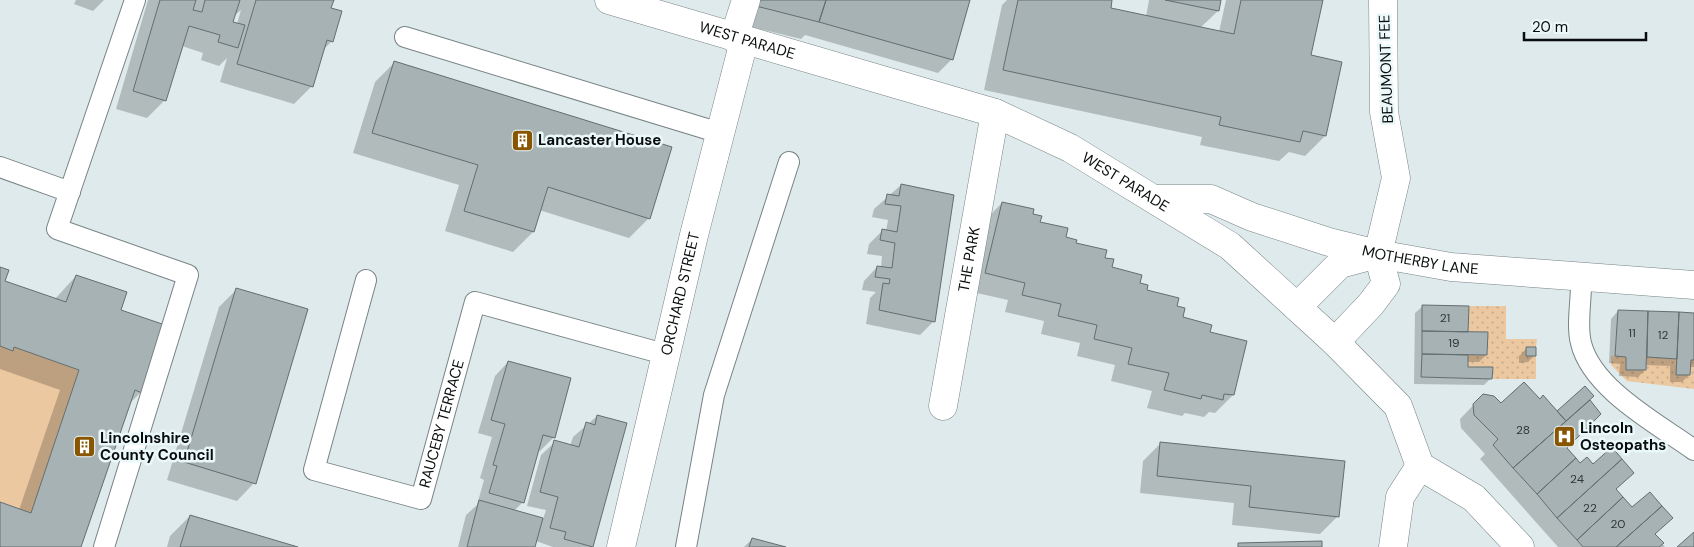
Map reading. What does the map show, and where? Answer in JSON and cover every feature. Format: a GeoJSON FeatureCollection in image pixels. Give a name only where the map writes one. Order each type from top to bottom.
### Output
{"type":"FeatureCollection","features":[{"type":"Feature","properties":{"kind":"street","name":"WEST PARADE"},"geometry":{"type":"LineString","coordinates":[[609,0],[995,113],[1070,148],[1230,246],[1335,342],[1398,406],[1420,466]]}},
{"type":"Feature","properties":{"kind":"street","name":"ORCHARD STREET"},"geometry":{"type":"LineString","coordinates":[[621,547],[720,133],[746,0]]}},
{"type":"Feature","properties":{"kind":"street","name":"BEAUMONT FEE"},"geometry":{"type":"LineString","coordinates":[[1335,342],[1371,304],[1386,284],[1378,254],[1396,178],[1384,112],[1384,0]]}},
{"type":"Feature","properties":{"kind":"street","name":"THE PARK"},"geometry":{"type":"LineString","coordinates":[[944,406],[995,113]]}},
{"type":"Feature","properties":{"kind":"street","name":"MOTHERBY LANE"},"geometry":{"type":"LineString","coordinates":[[1154,200],[1212,200],[1320,240],[1378,254],[1452,267],[1694,285]]}},
{"type":"Feature","properties":{"kind":"street"},"geometry":{"type":"LineString","coordinates":[[1297,307],[1340,264],[1378,254]]}},
{"type":"Feature","properties":{"kind":"street"},"geometry":{"type":"LineString","coordinates":[[1393,547],[1400,497],[1420,466],[1474,498],[1520,547]]}},
{"type":"Feature","properties":{"kind":"lane"},"geometry":{"type":"LineString","coordinates":[[104,547],[188,274],[57,228],[135,0]]}},
{"type":"Feature","properties":{"kind":"lane"},"geometry":{"type":"LineString","coordinates":[[405,37],[720,133]]}},
{"type":"Feature","properties":{"kind":"lane"},"geometry":{"type":"LineString","coordinates":[[686,547],[714,395],[789,162]]}},
{"type":"Feature","properties":{"kind":"lane"},"geometry":{"type":"LineString","coordinates":[[0,167],[70,192]]}},
{"type":"Feature","properties":{"kind":"lane"},"geometry":{"type":"LineString","coordinates":[[1581,278],[1580,341],[1584,355],[1598,376],[1615,394],[1694,450]]}},
{"type":"Feature","properties":{"kind":"lane","name":"RAUCEBY TERRACE"},"geometry":{"type":"LineString","coordinates":[[366,280],[314,470],[421,499],[474,302],[668,355]]}},
{"type":"Feature","properties":{"kind":"shaded area"},"geometry":{"type":"Polygon","coordinates":[[[1469,306],[1506,306],[1506,339],[1537,339],[1536,347],[1526,347],[1526,356],[1536,356],[1536,379],[1492,379],[1493,367],[1468,367],[1468,355],[1487,355],[1488,332],[1468,332],[1469,306]]]}},
{"type":"Feature","properties":{"kind":"shaded area"},"geometry":{"type":"Polygon","coordinates":[[[0,346],[13,351],[14,347],[79,370],[31,513],[0,502],[0,346]]]}},
{"type":"Feature","properties":{"kind":"shaded area"},"geometry":{"type":"Polygon","coordinates":[[[1611,356],[1626,357],[1626,370],[1646,370],[1647,357],[1677,359],[1677,375],[1690,375],[1691,360],[1694,360],[1694,389],[1627,381],[1611,365],[1611,356]]]}},
{"type":"Feature","properties":{"kind":"building"},"geometry":{"type":"Polygon","coordinates":[[[160,0],[196,0],[193,10],[202,12],[205,0],[240,0],[233,22],[245,25],[238,48],[218,42],[220,35],[189,26],[166,101],[133,91],[160,0]]]}},
{"type":"Feature","properties":{"kind":"building"},"geometry":{"type":"Polygon","coordinates":[[[256,0],[334,0],[331,8],[342,11],[333,42],[327,40],[313,87],[237,64],[256,0]]]}},
{"type":"Feature","properties":{"kind":"building"},"geometry":{"type":"Polygon","coordinates":[[[758,0],[826,0],[819,22],[756,6],[758,0]]]}},
{"type":"Feature","properties":{"kind":"building"},"geometry":{"type":"Polygon","coordinates":[[[826,0],[970,0],[953,60],[819,22],[826,0]]]}},
{"type":"Feature","properties":{"kind":"building"},"geometry":{"type":"Polygon","coordinates":[[[1018,0],[1112,0],[1111,8],[1234,34],[1241,0],[1323,0],[1311,55],[1342,62],[1326,136],[1303,131],[1300,142],[1219,125],[1221,117],[1003,70],[1018,0]]]}},
{"type":"Feature","properties":{"kind":"building"},"geometry":{"type":"Polygon","coordinates":[[[1165,0],[1221,0],[1219,11],[1165,0]]]}},
{"type":"Feature","properties":{"kind":"building","name":"Lancaster House"},"geometry":{"type":"Polygon","coordinates":[[[394,61],[672,147],[650,219],[548,187],[534,232],[464,211],[478,165],[372,133],[394,61]]]}},
{"type":"Feature","properties":{"kind":"building"},"geometry":{"type":"Polygon","coordinates":[[[901,184],[954,195],[935,322],[879,310],[883,283],[889,284],[890,279],[875,277],[877,266],[892,268],[895,243],[880,240],[882,229],[897,232],[901,206],[885,204],[887,194],[899,196],[901,184]]]}},
{"type":"Feature","properties":{"kind":"building"},"geometry":{"type":"Polygon","coordinates":[[[1002,202],[1034,209],[1033,214],[1042,216],[1040,222],[1068,228],[1066,237],[1077,240],[1076,243],[1107,250],[1105,258],[1114,259],[1112,267],[1142,275],[1140,283],[1148,285],[1147,290],[1179,298],[1177,306],[1185,308],[1183,317],[1212,325],[1210,332],[1247,341],[1234,395],[1224,394],[1223,400],[1202,395],[1201,399],[1164,390],[1169,373],[1128,364],[1132,348],[1094,339],[1097,325],[1058,316],[1061,304],[1022,295],[1025,283],[985,273],[1002,202]]]}},
{"type":"Feature","properties":{"kind":"building","name":"Lincolnshire County Council"},"geometry":{"type":"Polygon","coordinates":[[[0,267],[9,270],[5,281],[66,302],[76,275],[127,292],[121,310],[165,325],[142,393],[135,390],[81,547],[0,547],[0,502],[31,513],[79,370],[14,347],[13,351],[0,346],[0,267]]]}},
{"type":"Feature","properties":{"kind":"building"},"geometry":{"type":"Polygon","coordinates":[[[236,288],[308,309],[256,484],[184,462],[236,288]]]}},
{"type":"Feature","properties":{"kind":"building"},"geometry":{"type":"Polygon","coordinates":[[[1422,305],[1469,306],[1468,332],[1422,331],[1422,305]]]}},
{"type":"Feature","properties":{"kind":"building"},"geometry":{"type":"Polygon","coordinates":[[[1618,310],[1648,311],[1646,370],[1626,370],[1626,357],[1615,356],[1618,310]]]}},
{"type":"Feature","properties":{"kind":"building"},"geometry":{"type":"Polygon","coordinates":[[[1648,311],[1679,312],[1677,359],[1647,357],[1648,311]]]}},
{"type":"Feature","properties":{"kind":"building"},"geometry":{"type":"Polygon","coordinates":[[[1679,312],[1694,313],[1694,360],[1691,360],[1690,375],[1676,375],[1679,312]]]}},
{"type":"Feature","properties":{"kind":"building"},"geometry":{"type":"Polygon","coordinates":[[[1422,331],[1488,332],[1487,355],[1422,354],[1422,331]]]}},
{"type":"Feature","properties":{"kind":"building"},"geometry":{"type":"Polygon","coordinates":[[[1526,347],[1536,347],[1536,356],[1526,356],[1526,347]]]}},
{"type":"Feature","properties":{"kind":"building"},"geometry":{"type":"Polygon","coordinates":[[[1422,354],[1468,355],[1468,367],[1493,367],[1492,379],[1421,377],[1422,354]]]}},
{"type":"Feature","properties":{"kind":"building"},"geometry":{"type":"Polygon","coordinates":[[[508,361],[571,378],[555,438],[543,435],[524,503],[489,493],[497,466],[493,465],[505,424],[491,420],[508,361]]]}},
{"type":"Feature","properties":{"kind":"building"},"geometry":{"type":"Polygon","coordinates":[[[1524,382],[1540,399],[1543,395],[1566,421],[1513,468],[1493,445],[1498,439],[1474,415],[1473,404],[1483,394],[1494,396],[1501,403],[1524,382]]]}},
{"type":"Feature","properties":{"kind":"building"},"geometry":{"type":"Polygon","coordinates":[[[1585,386],[1594,396],[1566,421],[1557,411],[1585,386]]]}},
{"type":"Feature","properties":{"kind":"building","name":"Lincoln Osteopaths"},"geometry":{"type":"Polygon","coordinates":[[[1590,400],[1601,414],[1567,448],[1576,458],[1537,494],[1513,468],[1590,400]]]}},
{"type":"Feature","properties":{"kind":"building"},"geometry":{"type":"Polygon","coordinates":[[[597,415],[627,423],[593,547],[564,539],[566,532],[550,528],[558,497],[540,492],[554,440],[579,447],[586,422],[595,425],[597,415]]]}},
{"type":"Feature","properties":{"kind":"building"},"geometry":{"type":"Polygon","coordinates":[[[1160,442],[1345,461],[1339,517],[1249,507],[1251,486],[1157,476],[1160,442]]]}},
{"type":"Feature","properties":{"kind":"building"},"geometry":{"type":"Polygon","coordinates":[[[1612,447],[1622,459],[1557,518],[1537,494],[1576,458],[1580,463],[1587,457],[1593,464],[1612,447]]]}},
{"type":"Feature","properties":{"kind":"building"},"geometry":{"type":"Polygon","coordinates":[[[1622,459],[1634,473],[1616,489],[1623,497],[1577,540],[1557,518],[1622,459]]]}},
{"type":"Feature","properties":{"kind":"building"},"geometry":{"type":"Polygon","coordinates":[[[1650,492],[1662,506],[1616,547],[1583,547],[1577,540],[1623,497],[1632,507],[1650,492]]]}},
{"type":"Feature","properties":{"kind":"building"},"geometry":{"type":"Polygon","coordinates":[[[479,500],[543,518],[535,547],[467,547],[479,500]]]}},
{"type":"Feature","properties":{"kind":"building"},"geometry":{"type":"Polygon","coordinates":[[[1662,506],[1673,518],[1655,534],[1664,543],[1659,547],[1616,547],[1662,506]]]}},
{"type":"Feature","properties":{"kind":"building"},"geometry":{"type":"Polygon","coordinates":[[[190,515],[298,547],[180,547],[190,515]]]}},
{"type":"Feature","properties":{"kind":"building"},"geometry":{"type":"Polygon","coordinates":[[[1694,532],[1694,547],[1677,547],[1694,532]]]}},
{"type":"Feature","properties":{"kind":"building"},"geometry":{"type":"Polygon","coordinates":[[[752,538],[786,547],[749,547],[752,538]]]}},
{"type":"Feature","properties":{"kind":"building"},"geometry":{"type":"Polygon","coordinates":[[[1322,541],[1322,547],[1238,547],[1238,543],[1322,541]]]}},
{"type":"Feature","properties":{"kind":"place","name":"Lancaster House"},"geometry":{"type":"Point","coordinates":[522,140]}},
{"type":"Feature","properties":{"kind":"place","name":"Lincoln Osteopaths"},"geometry":{"type":"Point","coordinates":[1564,437]}},
{"type":"Feature","properties":{"kind":"place","name":"Lincolnshire County Council"},"geometry":{"type":"Point","coordinates":[84,447]}}]}
